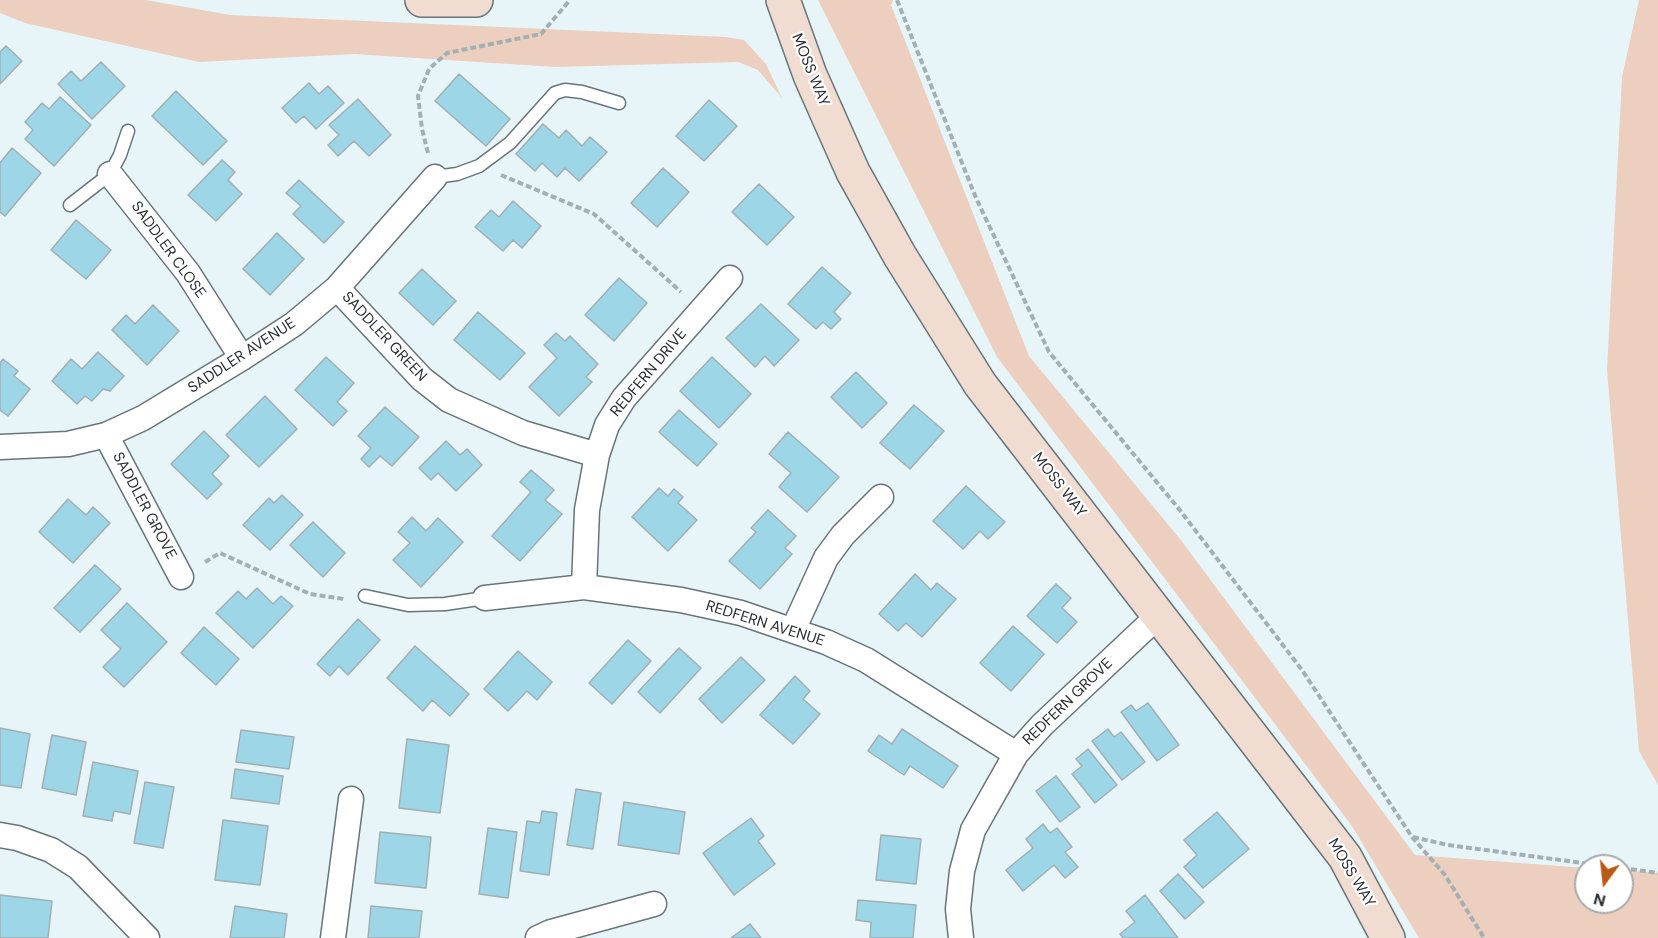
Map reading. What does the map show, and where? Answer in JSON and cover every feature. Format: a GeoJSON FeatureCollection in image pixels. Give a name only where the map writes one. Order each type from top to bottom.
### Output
{"type":"FeatureCollection","features":[{"type":"Feature","properties":{"kind":"street"},"geometry":{"type":"LineString","coordinates":[[422,0],[476,0]]}},
{"type":"Feature","properties":{"kind":"street","name":"MOSS WAY"},"geometry":{"type":"LineString","coordinates":[[783,0],[810,75],[853,171],[900,256],[980,384],[1345,857],[1388,938]]}},
{"type":"Feature","properties":{"kind":"street","name":"SADDLER CLOSE"},"geometry":{"type":"LineString","coordinates":[[110,174],[188,273],[242,358]]}},
{"type":"Feature","properties":{"kind":"street","name":"SADDLER AVENUE"},"geometry":{"type":"LineString","coordinates":[[0,447],[68,444],[106,435],[143,418],[242,358],[294,324],[337,288],[435,177]]}},
{"type":"Feature","properties":{"kind":"street","name":"REDFERN DRIVE"},"geometry":{"type":"LineString","coordinates":[[584,587],[587,510],[597,455],[607,425],[624,398],[730,278]]}},
{"type":"Feature","properties":{"kind":"street","name":"SADDLER GREEN"},"geometry":{"type":"LineString","coordinates":[[337,288],[422,379],[449,400],[523,433],[597,455]]}},
{"type":"Feature","properties":{"kind":"street","name":"SADDLER GROVE"},"geometry":{"type":"LineString","coordinates":[[106,435],[182,578]]}},
{"type":"Feature","properties":{"kind":"street"},"geometry":{"type":"LineString","coordinates":[[793,630],[826,558],[843,535],[881,496]]}},
{"type":"Feature","properties":{"kind":"street","name":"REDFERN AVENUE"},"geometry":{"type":"LineString","coordinates":[[486,598],[584,587],[681,600],[741,614],[793,630],[866,660],[1016,754]]}},
{"type":"Feature","properties":{"kind":"street","name":"REDFERN GROVE"},"geometry":{"type":"LineString","coordinates":[[962,938],[958,909],[962,871],[973,830],[1016,754],[1042,725],[1159,615]]}},
{"type":"Feature","properties":{"kind":"street"},"geometry":{"type":"LineString","coordinates":[[333,938],[351,800]]}},
{"type":"Feature","properties":{"kind":"street"},"geometry":{"type":"LineString","coordinates":[[0,835],[17,838],[51,850],[78,867],[147,938]]}},
{"type":"Feature","properties":{"kind":"street"},"geometry":{"type":"LineString","coordinates":[[538,938],[551,932],[654,904]]}},
{"type":"Feature","properties":{"kind":"lane"},"geometry":{"type":"LineString","coordinates":[[435,177],[457,174],[479,166],[510,143],[555,93],[565,90],[619,104]]}},
{"type":"Feature","properties":{"kind":"lane"},"geometry":{"type":"LineString","coordinates":[[70,205],[110,174],[120,155],[128,131]]}},
{"type":"Feature","properties":{"kind":"lane"},"geometry":{"type":"LineString","coordinates":[[365,596],[408,605],[445,604],[486,598]]}},
{"type":"Feature","properties":{"kind":"path"},"geometry":{"type":"LineString","coordinates":[[435,177],[422,129],[418,96],[429,69],[447,53],[540,34],[570,0]]}},
{"type":"Feature","properties":{"kind":"path"},"geometry":{"type":"LineString","coordinates":[[897,0],[976,198],[1048,352],[1179,509],[1302,670],[1412,837],[1445,875],[1484,938]]}},
{"type":"Feature","properties":{"kind":"path"},"geometry":{"type":"LineString","coordinates":[[900,6],[904,0]]}},
{"type":"Feature","properties":{"kind":"path"},"geometry":{"type":"LineString","coordinates":[[479,166],[594,214],[702,310]]}},
{"type":"Feature","properties":{"kind":"path"},"geometry":{"type":"LineString","coordinates":[[182,578],[220,553],[310,594],[342,600],[365,596]]}},
{"type":"Feature","properties":{"kind":"path"},"geometry":{"type":"LineString","coordinates":[[1412,837],[1448,845],[1574,862]]}},
{"type":"Feature","properties":{"kind":"path"},"geometry":{"type":"LineString","coordinates":[[1634,870],[1658,873]]}},
{"type":"Feature","properties":{"kind":"shaded area"},"geometry":{"type":"Polygon","coordinates":[[[0,0],[146,0],[230,15],[726,37],[744,40],[766,64],[782,98],[758,70],[738,62],[555,67],[355,54],[199,62],[25,23],[0,13],[0,0]]]}},
{"type":"Feature","properties":{"kind":"shaded area"},"geometry":{"type":"Polygon","coordinates":[[[818,0],[893,0],[891,5],[1029,356],[1180,539],[1415,855],[1574,867],[1574,914],[1634,914],[1634,871],[1658,873],[1658,938],[1419,938],[1352,826],[997,357],[818,0]]]}},
{"type":"Feature","properties":{"kind":"shaded area"},"geometry":{"type":"Polygon","coordinates":[[[1639,0],[1658,0],[1658,785],[1639,751],[1607,370],[1622,77],[1639,0]]]}},
{"type":"Feature","properties":{"kind":"building"},"geometry":{"type":"Polygon","coordinates":[[[6,46],[22,61],[0,84],[0,52],[6,46]]]}},
{"type":"Feature","properties":{"kind":"building"},"geometry":{"type":"Polygon","coordinates":[[[101,62],[125,86],[92,119],[58,84],[71,71],[81,81],[101,62]]]}},
{"type":"Feature","properties":{"kind":"building"},"geometry":{"type":"Polygon","coordinates":[[[459,74],[510,119],[486,146],[435,101],[459,74]]]}},
{"type":"Feature","properties":{"kind":"building"},"geometry":{"type":"Polygon","coordinates":[[[309,83],[319,94],[328,86],[344,103],[316,129],[304,116],[296,123],[282,108],[309,83]]]}},
{"type":"Feature","properties":{"kind":"building"},"geometry":{"type":"Polygon","coordinates":[[[176,91],[227,141],[203,165],[152,116],[176,91]]]}},
{"type":"Feature","properties":{"kind":"building"},"geometry":{"type":"Polygon","coordinates":[[[60,97],[91,125],[54,166],[25,139],[33,130],[25,122],[42,103],[49,109],[60,97]]]}},
{"type":"Feature","properties":{"kind":"building"},"geometry":{"type":"Polygon","coordinates":[[[358,99],[391,135],[369,156],[354,141],[338,156],[328,145],[339,135],[329,125],[358,99]]]}},
{"type":"Feature","properties":{"kind":"building"},"geometry":{"type":"Polygon","coordinates":[[[709,100],[737,126],[704,161],[676,136],[709,100]]]}},
{"type":"Feature","properties":{"kind":"building"},"geometry":{"type":"Polygon","coordinates":[[[543,124],[559,138],[566,130],[582,146],[590,137],[607,152],[579,181],[565,168],[557,177],[542,163],[535,171],[516,154],[543,124]]]}},
{"type":"Feature","properties":{"kind":"building"},"geometry":{"type":"Polygon","coordinates":[[[12,148],[41,173],[5,216],[0,212],[0,163],[12,148]]]}},
{"type":"Feature","properties":{"kind":"building"},"geometry":{"type":"Polygon","coordinates":[[[222,160],[235,172],[228,180],[242,194],[216,221],[188,195],[222,160]]]}},
{"type":"Feature","properties":{"kind":"building"},"geometry":{"type":"Polygon","coordinates":[[[663,168],[689,192],[657,227],[631,203],[663,168]]]}},
{"type":"Feature","properties":{"kind":"building"},"geometry":{"type":"Polygon","coordinates":[[[299,180],[344,222],[324,243],[293,214],[301,206],[286,193],[299,180]]]}},
{"type":"Feature","properties":{"kind":"building"},"geometry":{"type":"Polygon","coordinates":[[[759,184],[794,217],[767,245],[732,212],[759,184]]]}},
{"type":"Feature","properties":{"kind":"building"},"geometry":{"type":"Polygon","coordinates":[[[513,201],[541,226],[522,248],[513,240],[503,251],[475,227],[491,210],[499,217],[513,201]]]}},
{"type":"Feature","properties":{"kind":"building"},"geometry":{"type":"Polygon","coordinates":[[[76,220],[111,250],[86,279],[51,250],[76,220]]]}},
{"type":"Feature","properties":{"kind":"building"},"geometry":{"type":"Polygon","coordinates":[[[277,233],[304,259],[270,295],[243,269],[277,233]]]}},
{"type":"Feature","properties":{"kind":"building"},"geometry":{"type":"Polygon","coordinates":[[[822,267],[851,293],[834,312],[841,319],[831,329],[823,322],[816,329],[788,304],[822,267]]]}},
{"type":"Feature","properties":{"kind":"building"},"geometry":{"type":"Polygon","coordinates":[[[422,269],[456,301],[433,325],[399,293],[422,269]]]}},
{"type":"Feature","properties":{"kind":"building"},"geometry":{"type":"Polygon","coordinates":[[[619,278],[647,303],[614,341],[585,315],[619,278]]]}},
{"type":"Feature","properties":{"kind":"building"},"geometry":{"type":"Polygon","coordinates":[[[761,304],[799,340],[774,366],[765,356],[755,367],[726,338],[761,304]]]}},
{"type":"Feature","properties":{"kind":"building"},"geometry":{"type":"Polygon","coordinates":[[[153,305],[179,331],[147,365],[112,330],[126,315],[135,324],[153,305]]]}},
{"type":"Feature","properties":{"kind":"building"},"geometry":{"type":"Polygon","coordinates":[[[478,312],[525,353],[500,380],[454,340],[478,312]]]}},
{"type":"Feature","properties":{"kind":"building"},"geometry":{"type":"Polygon","coordinates":[[[556,333],[565,341],[570,336],[598,364],[586,377],[592,382],[559,416],[529,387],[557,358],[544,345],[556,333]]]}},
{"type":"Feature","properties":{"kind":"building"},"geometry":{"type":"Polygon","coordinates":[[[98,352],[124,376],[110,391],[103,389],[92,401],[85,396],[77,404],[52,381],[71,359],[82,369],[98,352]]]}},
{"type":"Feature","properties":{"kind":"building"},"geometry":{"type":"Polygon","coordinates":[[[326,357],[354,383],[337,402],[347,411],[333,426],[295,390],[326,357]]]}},
{"type":"Feature","properties":{"kind":"building"},"geometry":{"type":"Polygon","coordinates":[[[712,357],[751,394],[719,428],[680,391],[712,357]]]}},
{"type":"Feature","properties":{"kind":"building"},"geometry":{"type":"Polygon","coordinates":[[[3,359],[18,371],[14,376],[30,389],[8,416],[0,410],[0,363],[3,359]]]}},
{"type":"Feature","properties":{"kind":"building"},"geometry":{"type":"Polygon","coordinates":[[[856,372],[887,403],[862,428],[831,397],[856,372]]]}},
{"type":"Feature","properties":{"kind":"building"},"geometry":{"type":"Polygon","coordinates":[[[265,396],[297,429],[259,467],[226,435],[265,396]]]}},
{"type":"Feature","properties":{"kind":"building"},"geometry":{"type":"Polygon","coordinates":[[[914,405],[944,431],[910,469],[880,443],[914,405]]]}},
{"type":"Feature","properties":{"kind":"building"},"geometry":{"type":"Polygon","coordinates":[[[385,407],[419,437],[392,466],[380,456],[369,467],[361,459],[371,448],[358,436],[385,407]]]}},
{"type":"Feature","properties":{"kind":"building"},"geometry":{"type":"Polygon","coordinates":[[[679,410],[717,444],[697,466],[659,432],[679,410]]]}},
{"type":"Feature","properties":{"kind":"building"},"geometry":{"type":"Polygon","coordinates":[[[204,431],[229,456],[212,474],[222,484],[207,499],[171,464],[204,431]]]}},
{"type":"Feature","properties":{"kind":"building"},"geometry":{"type":"Polygon","coordinates":[[[788,432],[839,477],[807,512],[779,487],[791,473],[769,454],[788,432]]]}},
{"type":"Feature","properties":{"kind":"building"},"geometry":{"type":"Polygon","coordinates":[[[446,441],[460,455],[467,449],[482,465],[456,491],[438,473],[431,480],[419,468],[446,441]]]}},
{"type":"Feature","properties":{"kind":"building"},"geometry":{"type":"Polygon","coordinates":[[[531,470],[554,490],[545,500],[562,514],[520,561],[492,536],[531,492],[520,482],[531,470]]]}},
{"type":"Feature","properties":{"kind":"building"},"geometry":{"type":"Polygon","coordinates":[[[966,486],[1005,522],[988,539],[980,531],[963,549],[933,521],[966,486]]]}},
{"type":"Feature","properties":{"kind":"building"},"geometry":{"type":"Polygon","coordinates":[[[659,488],[668,496],[674,489],[683,497],[678,503],[697,520],[668,551],[632,517],[659,488]]]}},
{"type":"Feature","properties":{"kind":"building"},"geometry":{"type":"Polygon","coordinates":[[[282,495],[303,515],[270,550],[243,525],[269,498],[274,503],[282,495]]]}},
{"type":"Feature","properties":{"kind":"building"},"geometry":{"type":"Polygon","coordinates":[[[68,499],[86,515],[93,507],[110,523],[73,563],[39,532],[68,499]]]}},
{"type":"Feature","properties":{"kind":"building"},"geometry":{"type":"Polygon","coordinates":[[[768,510],[796,536],[785,548],[792,554],[760,589],[729,561],[756,532],[751,528],[768,510]]]}},
{"type":"Feature","properties":{"kind":"building"},"geometry":{"type":"Polygon","coordinates":[[[412,517],[426,531],[438,518],[463,542],[421,587],[393,560],[410,543],[398,532],[412,517]]]}},
{"type":"Feature","properties":{"kind":"building"},"geometry":{"type":"Polygon","coordinates":[[[313,522],[345,553],[323,577],[290,545],[313,522]]]}},
{"type":"Feature","properties":{"kind":"building"},"geometry":{"type":"Polygon","coordinates":[[[95,565],[121,589],[80,632],[54,608],[95,565]]]}},
{"type":"Feature","properties":{"kind":"building"},"geometry":{"type":"Polygon","coordinates":[[[915,574],[931,590],[937,583],[956,599],[922,637],[906,623],[898,631],[879,614],[915,574]]]}},
{"type":"Feature","properties":{"kind":"building"},"geometry":{"type":"Polygon","coordinates":[[[1056,584],[1071,598],[1062,608],[1077,622],[1057,643],[1027,616],[1056,584]]]}},
{"type":"Feature","properties":{"kind":"building"},"geometry":{"type":"Polygon","coordinates":[[[257,588],[273,604],[281,596],[293,606],[253,648],[216,613],[238,591],[246,599],[257,588]]]}},
{"type":"Feature","properties":{"kind":"building"},"geometry":{"type":"Polygon","coordinates":[[[127,603],[167,642],[124,687],[103,667],[121,649],[101,630],[127,603]]]}},
{"type":"Feature","properties":{"kind":"building"},"geometry":{"type":"Polygon","coordinates":[[[358,619],[380,640],[348,675],[339,666],[330,676],[317,664],[358,619]]]}},
{"type":"Feature","properties":{"kind":"building"},"geometry":{"type":"Polygon","coordinates":[[[1013,626],[1044,654],[1011,691],[980,663],[1013,626]]]}},
{"type":"Feature","properties":{"kind":"building"},"geometry":{"type":"Polygon","coordinates":[[[204,627],[239,659],[216,685],[181,653],[204,627]]]}},
{"type":"Feature","properties":{"kind":"building"},"geometry":{"type":"Polygon","coordinates":[[[628,640],[651,661],[612,704],[589,683],[628,640]]]}},
{"type":"Feature","properties":{"kind":"building"},"geometry":{"type":"Polygon","coordinates":[[[415,646],[469,694],[450,716],[432,700],[423,711],[387,678],[415,646]]]}},
{"type":"Feature","properties":{"kind":"building"},"geometry":{"type":"Polygon","coordinates":[[[679,648],[701,668],[660,713],[638,692],[679,648]]]}},
{"type":"Feature","properties":{"kind":"building"},"geometry":{"type":"Polygon","coordinates":[[[518,651],[552,682],[537,700],[527,691],[508,711],[484,689],[518,651]]]}},
{"type":"Feature","properties":{"kind":"building"},"geometry":{"type":"Polygon","coordinates":[[[741,657],[765,680],[722,723],[699,699],[741,657]]]}},
{"type":"Feature","properties":{"kind":"building"},"geometry":{"type":"Polygon","coordinates":[[[795,676],[810,691],[803,699],[820,714],[793,744],[760,715],[795,676]]]}},
{"type":"Feature","properties":{"kind":"building"},"geometry":{"type":"Polygon","coordinates":[[[1148,703],[1179,745],[1157,761],[1121,712],[1131,705],[1136,711],[1148,703]]]}},
{"type":"Feature","properties":{"kind":"building"},"geometry":{"type":"Polygon","coordinates":[[[0,728],[30,734],[21,788],[0,785],[0,728]]]}},
{"type":"Feature","properties":{"kind":"building"},"geometry":{"type":"Polygon","coordinates":[[[902,729],[958,766],[943,788],[910,766],[904,775],[868,751],[879,735],[892,744],[902,729]]]}},
{"type":"Feature","properties":{"kind":"building"},"geometry":{"type":"Polygon","coordinates":[[[1108,729],[1114,737],[1121,732],[1145,762],[1122,780],[1092,741],[1108,729]]]}},
{"type":"Feature","properties":{"kind":"building"},"geometry":{"type":"Polygon","coordinates":[[[241,730],[294,737],[289,769],[236,762],[241,730]]]}},
{"type":"Feature","properties":{"kind":"building"},"geometry":{"type":"Polygon","coordinates":[[[52,735],[86,742],[76,795],[42,788],[52,735]]]}},
{"type":"Feature","properties":{"kind":"building"},"geometry":{"type":"Polygon","coordinates":[[[407,739],[449,745],[440,813],[399,808],[407,739]]]}},
{"type":"Feature","properties":{"kind":"building"},"geometry":{"type":"Polygon","coordinates":[[[1088,749],[1117,785],[1095,803],[1072,774],[1082,766],[1076,759],[1088,749]]]}},
{"type":"Feature","properties":{"kind":"building"},"geometry":{"type":"Polygon","coordinates":[[[93,762],[138,771],[130,814],[114,811],[112,821],[83,816],[93,762]]]}},
{"type":"Feature","properties":{"kind":"building"},"geometry":{"type":"Polygon","coordinates":[[[235,769],[283,776],[279,804],[231,798],[235,769]]]}},
{"type":"Feature","properties":{"kind":"building"},"geometry":{"type":"Polygon","coordinates":[[[1056,776],[1080,807],[1060,822],[1036,791],[1056,776]]]}},
{"type":"Feature","properties":{"kind":"building"},"geometry":{"type":"Polygon","coordinates":[[[145,782],[174,787],[163,848],[134,843],[145,782]]]}},
{"type":"Feature","properties":{"kind":"building"},"geometry":{"type":"Polygon","coordinates":[[[576,789],[601,793],[593,849],[567,845],[576,789]]]}},
{"type":"Feature","properties":{"kind":"building"},"geometry":{"type":"Polygon","coordinates":[[[624,802],[685,812],[679,854],[618,845],[624,802]]]}},
{"type":"Feature","properties":{"kind":"building"},"geometry":{"type":"Polygon","coordinates":[[[542,811],[557,813],[549,875],[520,871],[527,821],[540,823],[542,811]]]}},
{"type":"Feature","properties":{"kind":"building"},"geometry":{"type":"Polygon","coordinates":[[[1217,812],[1249,849],[1203,888],[1184,867],[1197,855],[1184,840],[1217,812]]]}},
{"type":"Feature","properties":{"kind":"building"},"geometry":{"type":"Polygon","coordinates":[[[751,818],[764,836],[758,841],[775,864],[734,895],[703,853],[751,818]]]}},
{"type":"Feature","properties":{"kind":"building"},"geometry":{"type":"Polygon","coordinates":[[[223,820],[268,826],[260,885],[215,880],[223,820]]]}},
{"type":"Feature","properties":{"kind":"building"},"geometry":{"type":"Polygon","coordinates":[[[1043,824],[1050,833],[1057,828],[1072,847],[1065,852],[1078,867],[1065,878],[1054,865],[1023,891],[1006,870],[1033,848],[1026,839],[1043,824]]]}},
{"type":"Feature","properties":{"kind":"building"},"geometry":{"type":"Polygon","coordinates":[[[488,828],[517,832],[508,898],[479,894],[488,828]]]}},
{"type":"Feature","properties":{"kind":"building"},"geometry":{"type":"Polygon","coordinates":[[[380,832],[431,837],[426,888],[375,883],[380,832]]]}},
{"type":"Feature","properties":{"kind":"building"},"geometry":{"type":"Polygon","coordinates":[[[881,835],[921,839],[916,884],[876,880],[881,835]]]}},
{"type":"Feature","properties":{"kind":"building"},"geometry":{"type":"Polygon","coordinates":[[[1178,874],[1204,902],[1185,919],[1160,891],[1178,874]]]}},
{"type":"Feature","properties":{"kind":"building"},"geometry":{"type":"Polygon","coordinates":[[[0,895],[52,901],[48,938],[0,938],[0,895]]]}},
{"type":"Feature","properties":{"kind":"building"},"geometry":{"type":"Polygon","coordinates":[[[1145,895],[1178,938],[1123,938],[1120,934],[1135,922],[1126,911],[1145,895]]]}},
{"type":"Feature","properties":{"kind":"building"},"geometry":{"type":"Polygon","coordinates":[[[858,900],[916,905],[913,938],[870,938],[871,922],[856,920],[858,900]]]}},
{"type":"Feature","properties":{"kind":"building"},"geometry":{"type":"Polygon","coordinates":[[[235,906],[287,914],[284,938],[230,938],[235,906]]]}},
{"type":"Feature","properties":{"kind":"building"},"geometry":{"type":"Polygon","coordinates":[[[371,906],[422,911],[419,938],[368,938],[371,906]]]}},
{"type":"Feature","properties":{"kind":"building"},"geometry":{"type":"Polygon","coordinates":[[[750,924],[761,938],[731,938],[750,924]]]}}]}
